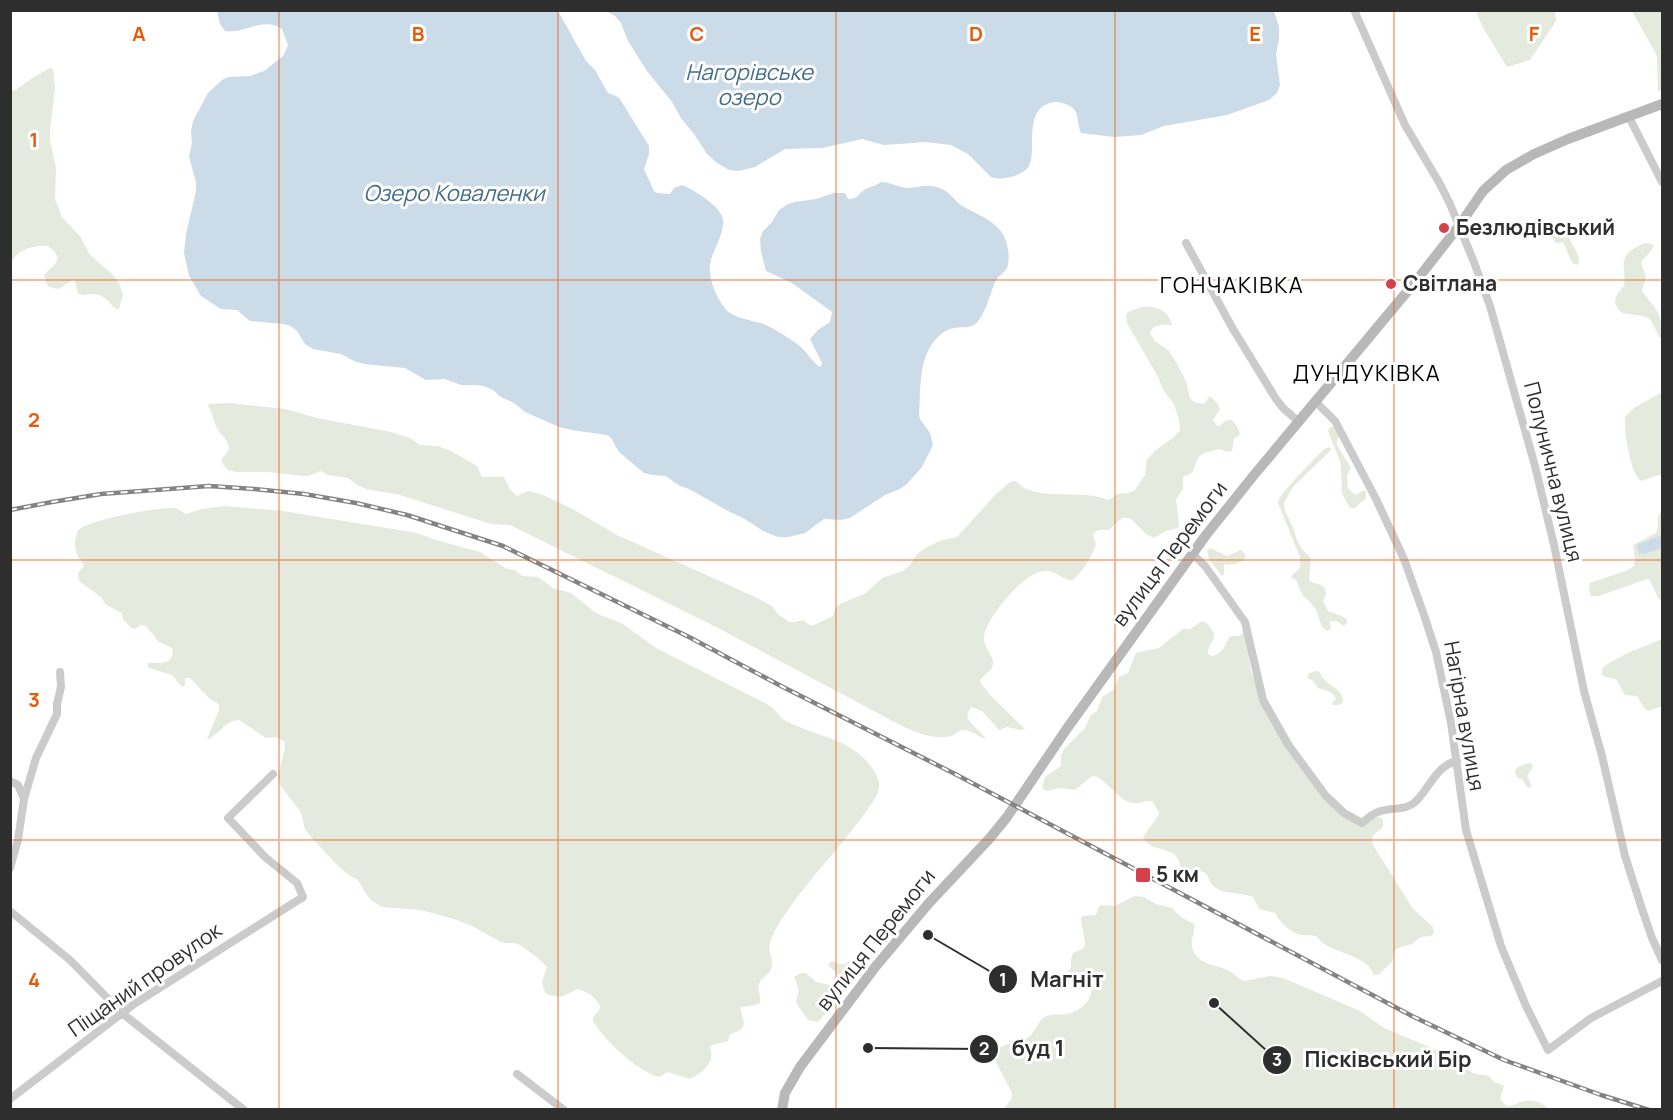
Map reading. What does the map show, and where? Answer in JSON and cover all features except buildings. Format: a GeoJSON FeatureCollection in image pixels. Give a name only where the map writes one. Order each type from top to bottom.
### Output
{"type":"FeatureCollection","features":[{"type":"Feature","properties":{"kind":"street","name":"Полунична вулиця"},"geometry":{"type":"LineString","coordinates":[[1354,10],[1402,119],[1440,183],[1486,294],[1545,506],[1584,691],[1623,848],[1652,938],[1662,960]]}},
{"type":"Feature","properties":{"kind":"street","name":"вулиця Перемоги"},"geometry":{"type":"LineString","coordinates":[[781,1109],[785,1093],[792,1080],[883,958],[1011,812],[1073,719],[1192,554],[1241,491],[1416,281],[1483,191],[1506,170],[1540,151],[1662,104]]}},
{"type":"Feature","properties":{"kind":"street"},"geometry":{"type":"LineString","coordinates":[[1629,117],[1662,182]]}},
{"type":"Feature","properties":{"kind":"street"},"geometry":{"type":"LineString","coordinates":[[1186,243],[1233,329],[1276,399],[1299,422]]}},
{"type":"Feature","properties":{"kind":"street","name":"Нагірна вулиця"},"geometry":{"type":"LineString","coordinates":[[1316,402],[1328,412],[1337,425],[1376,499],[1411,577],[1436,652],[1451,723],[1466,830],[1496,932],[1513,978],[1548,1050],[1591,1018],[1662,981]]}},
{"type":"Feature","properties":{"kind":"street"},"geometry":{"type":"LineString","coordinates":[[1192,554],[1203,564],[1245,622],[1260,690],[1272,718],[1309,773],[1338,808],[1362,823],[1380,811],[1409,806],[1422,795],[1443,767],[1456,761]]}},
{"type":"Feature","properties":{"kind":"street"},"geometry":{"type":"LineString","coordinates":[[10,868],[18,840],[24,799],[38,752],[57,714],[61,687],[60,672]]}},
{"type":"Feature","properties":{"kind":"street","name":"Піщаний провулок"},"geometry":{"type":"LineString","coordinates":[[10,1099],[122,1013],[303,897],[297,883],[265,857],[228,818],[273,774]]}},
{"type":"Feature","properties":{"kind":"street"},"geometry":{"type":"LineString","coordinates":[[10,782],[18,785],[24,799]]}},
{"type":"Feature","properties":{"kind":"street"},"geometry":{"type":"LineString","coordinates":[[10,911],[70,960],[122,1013],[244,1110]]}},
{"type":"Feature","properties":{"kind":"street"},"geometry":{"type":"LineString","coordinates":[[517,1074],[564,1110]]}},
{"type":"Feature","properties":{"kind":"shaded area"},"geometry":{"type":"Polygon","coordinates":[[[1476,11],[1555,11],[1556,21],[1530,60],[1507,67],[1482,26],[1476,11]]]}},
{"type":"Feature","properties":{"kind":"shaded area"},"geometry":{"type":"Polygon","coordinates":[[[1632,11],[1662,11],[1662,90],[1658,92],[1657,56],[1632,11]]]}},
{"type":"Feature","properties":{"kind":"shaded area"},"geometry":{"type":"Polygon","coordinates":[[[50,68],[53,69],[55,88],[50,140],[56,168],[55,199],[62,217],[80,236],[90,255],[112,274],[120,285],[123,295],[119,309],[101,296],[78,294],[73,280],[58,289],[49,287],[44,275],[57,262],[57,255],[48,246],[27,249],[11,262],[11,91],[50,68]]]}},
{"type":"Feature","properties":{"kind":"shaded area"},"geometry":{"type":"Polygon","coordinates":[[[1564,226],[1572,227],[1577,231],[1569,233],[1568,236],[1579,257],[1578,265],[1572,263],[1563,242],[1556,243],[1552,238],[1544,236],[1547,231],[1564,226]]]}},
{"type":"Feature","properties":{"kind":"shaded area"},"geometry":{"type":"Polygon","coordinates":[[[1647,243],[1654,245],[1641,262],[1646,277],[1642,291],[1658,312],[1662,327],[1662,340],[1650,319],[1622,313],[1615,302],[1624,286],[1625,257],[1633,249],[1647,243]]]}},
{"type":"Feature","properties":{"kind":"shaded area"},"geometry":{"type":"Polygon","coordinates":[[[1141,307],[1161,310],[1168,316],[1172,325],[1157,326],[1150,333],[1155,341],[1169,351],[1176,362],[1186,381],[1190,398],[1194,402],[1203,404],[1209,396],[1211,397],[1220,410],[1213,420],[1216,425],[1219,426],[1227,420],[1232,420],[1240,434],[1234,439],[1232,451],[1218,449],[1204,453],[1198,458],[1192,473],[1183,477],[1183,489],[1176,499],[1178,528],[1166,531],[1154,538],[1146,534],[1130,518],[1122,518],[1109,530],[1094,533],[1096,544],[1092,554],[1084,568],[1073,580],[1048,571],[1036,573],[1006,598],[986,630],[984,642],[993,664],[980,682],[1025,729],[1007,727],[999,730],[982,711],[972,707],[967,718],[986,739],[967,730],[951,736],[939,737],[921,734],[904,727],[716,627],[510,525],[491,524],[400,495],[366,489],[348,478],[328,475],[321,471],[303,476],[228,470],[221,462],[229,450],[228,444],[217,428],[208,406],[209,404],[229,403],[285,409],[317,418],[391,432],[410,438],[420,445],[438,446],[477,466],[482,477],[504,477],[510,489],[517,496],[528,491],[543,495],[569,507],[617,535],[753,596],[772,606],[779,615],[790,622],[803,620],[811,626],[833,616],[836,607],[866,593],[882,578],[903,571],[925,548],[942,540],[957,537],[1010,482],[1016,481],[1024,488],[1034,492],[1086,495],[1108,500],[1118,494],[1135,490],[1145,475],[1147,459],[1180,430],[1174,404],[1164,391],[1127,323],[1128,312],[1141,307]]]}},
{"type":"Feature","properties":{"kind":"shaded area"},"geometry":{"type":"Polygon","coordinates":[[[1662,392],[1662,474],[1641,481],[1631,461],[1625,417],[1634,408],[1662,392]]]}},
{"type":"Feature","properties":{"kind":"shaded area"},"geometry":{"type":"Polygon","coordinates":[[[1330,427],[1335,427],[1340,436],[1337,445],[1351,468],[1347,475],[1348,489],[1356,495],[1366,491],[1366,498],[1355,508],[1350,508],[1342,494],[1341,464],[1328,431],[1330,427]]]}},
{"type":"Feature","properties":{"kind":"shaded area"},"geometry":{"type":"Polygon","coordinates":[[[1330,447],[1329,452],[1293,487],[1284,503],[1297,540],[1311,558],[1309,579],[1324,588],[1326,594],[1323,601],[1328,611],[1347,620],[1344,626],[1331,621],[1331,629],[1327,631],[1322,627],[1316,610],[1303,596],[1296,580],[1291,578],[1300,568],[1300,557],[1278,503],[1293,481],[1324,449],[1330,447]]]}},
{"type":"Feature","properties":{"kind":"shaded area"},"geometry":{"type":"Polygon","coordinates":[[[224,506],[283,511],[417,533],[480,552],[522,576],[538,577],[553,588],[571,593],[596,613],[623,624],[656,648],[767,704],[786,721],[846,745],[866,760],[879,781],[876,797],[800,893],[781,921],[771,940],[771,969],[759,984],[760,1003],[741,1007],[743,1026],[737,1032],[730,1034],[728,1041],[710,1047],[710,1061],[703,1071],[689,1079],[668,1072],[659,1077],[641,1069],[613,1046],[598,1029],[593,1021],[600,1006],[593,997],[578,989],[561,997],[548,995],[542,982],[547,967],[520,945],[499,941],[454,919],[421,910],[382,907],[372,901],[358,880],[339,867],[310,836],[305,829],[300,811],[280,785],[278,776],[285,748],[284,741],[276,737],[266,738],[239,720],[232,721],[207,739],[219,710],[219,704],[210,699],[190,678],[185,678],[185,685],[182,687],[172,675],[149,668],[147,663],[169,661],[173,654],[172,648],[159,642],[146,626],[141,625],[135,629],[130,627],[123,619],[122,613],[106,605],[101,597],[79,581],[78,573],[84,566],[77,555],[75,541],[78,531],[107,519],[166,508],[176,508],[186,514],[224,506]]]}},
{"type":"Feature","properties":{"kind":"shaded area"},"geometry":{"type":"Polygon","coordinates":[[[1662,510],[1662,601],[1658,598],[1650,580],[1647,579],[1599,596],[1591,596],[1590,583],[1634,566],[1633,545],[1656,533],[1662,510]]]}},
{"type":"Feature","properties":{"kind":"shaded area"},"geometry":{"type":"Polygon","coordinates":[[[1210,548],[1227,556],[1241,550],[1246,557],[1236,564],[1224,564],[1222,576],[1209,559],[1207,551],[1210,548]]]}},
{"type":"Feature","properties":{"kind":"shaded area"},"geometry":{"type":"Polygon","coordinates":[[[1202,621],[1208,624],[1214,633],[1208,651],[1211,656],[1221,651],[1230,636],[1245,634],[1251,672],[1292,742],[1302,767],[1357,822],[1378,817],[1383,819],[1383,826],[1373,836],[1373,845],[1413,909],[1433,927],[1434,933],[1395,950],[1392,962],[1378,975],[1374,975],[1364,962],[1327,946],[1316,936],[1301,935],[1289,930],[1275,913],[1259,909],[1253,897],[1220,890],[1212,885],[1205,873],[1181,869],[1175,855],[1150,845],[1143,837],[1159,812],[1152,801],[1129,802],[1095,776],[1075,790],[1060,788],[1047,791],[1042,788],[1045,777],[1061,766],[1064,749],[1085,728],[1090,716],[1097,711],[1102,697],[1113,690],[1119,677],[1128,673],[1136,653],[1159,648],[1183,629],[1190,629],[1202,621]]]}},
{"type":"Feature","properties":{"kind":"shaded area"},"geometry":{"type":"Polygon","coordinates":[[[1662,639],[1662,706],[1648,711],[1637,696],[1625,695],[1616,679],[1605,677],[1602,669],[1618,658],[1662,639]]]}},
{"type":"Feature","properties":{"kind":"shaded area"},"geometry":{"type":"Polygon","coordinates":[[[1317,671],[1337,689],[1343,703],[1333,705],[1336,699],[1333,694],[1318,688],[1313,681],[1307,678],[1309,673],[1317,671]]]}},
{"type":"Feature","properties":{"kind":"shaded area"},"geometry":{"type":"Polygon","coordinates":[[[1528,763],[1533,767],[1527,776],[1531,788],[1527,787],[1522,779],[1517,778],[1515,771],[1518,767],[1528,763]]]}},
{"type":"Feature","properties":{"kind":"shaded area"},"geometry":{"type":"Polygon","coordinates":[[[1135,896],[1144,897],[1156,904],[1172,908],[1181,917],[1194,924],[1192,947],[1194,953],[1202,961],[1229,971],[1244,981],[1270,976],[1283,978],[1360,1011],[1384,1028],[1456,1058],[1470,1072],[1489,1076],[1494,1082],[1504,1086],[1500,1098],[1507,1106],[1532,1101],[1543,1104],[1549,1109],[1004,1109],[1012,1098],[1012,1093],[994,1058],[995,1051],[1029,1037],[1039,1022],[1049,1015],[1071,1013],[1088,1000],[1091,986],[1061,979],[1071,968],[1073,953],[1084,948],[1082,916],[1096,915],[1101,905],[1114,906],[1135,896]]]}},
{"type":"Feature","properties":{"kind":"shaded area"},"geometry":{"type":"Polygon","coordinates":[[[857,957],[861,960],[856,970],[857,976],[850,984],[846,983],[828,965],[831,961],[845,964],[857,957]]]}},
{"type":"Feature","properties":{"kind":"shaded area"},"geometry":{"type":"Polygon","coordinates":[[[806,973],[816,982],[834,986],[838,992],[833,1004],[818,1022],[808,1020],[797,1004],[798,989],[794,977],[806,973]]]}},
{"type":"Feature","properties":{"kind":"water","name":"Озеро Коваленки"},"geometry":{"type":"Polygon","coordinates":[[[217,11],[558,11],[586,61],[595,70],[608,93],[620,99],[649,146],[644,169],[654,191],[670,194],[674,188],[682,185],[710,202],[722,216],[722,229],[712,256],[710,275],[713,287],[724,307],[733,315],[764,324],[786,336],[801,347],[820,367],[822,363],[810,339],[830,322],[832,312],[792,283],[766,271],[760,239],[763,231],[779,210],[788,204],[834,193],[845,193],[848,199],[852,199],[881,182],[908,188],[933,186],[947,191],[961,205],[998,228],[1006,241],[1008,261],[1007,268],[995,282],[979,320],[970,326],[944,332],[934,341],[924,361],[919,415],[930,433],[933,445],[922,467],[900,489],[885,495],[850,518],[824,519],[805,533],[778,537],[678,485],[666,476],[644,473],[619,452],[607,435],[559,427],[525,412],[484,386],[461,385],[445,379],[426,380],[405,368],[364,364],[341,354],[313,349],[305,344],[291,326],[250,321],[237,310],[221,309],[201,296],[189,276],[184,253],[196,191],[196,182],[189,157],[193,121],[208,93],[222,80],[228,77],[250,76],[264,71],[283,56],[288,45],[282,29],[275,25],[268,24],[225,31],[220,24],[217,11]]]}},
{"type":"Feature","properties":{"kind":"water","name":"Нагорівське озеро"},"geometry":{"type":"Polygon","coordinates":[[[606,11],[1274,11],[1279,27],[1276,54],[1280,85],[1277,93],[1269,100],[1227,115],[1164,126],[1141,135],[1114,137],[1081,133],[1077,114],[1072,107],[1057,102],[1044,105],[1034,120],[1029,166],[1017,175],[1006,178],[991,177],[968,154],[951,145],[926,142],[884,145],[862,139],[822,148],[785,149],[755,167],[739,171],[729,170],[707,154],[672,102],[647,71],[628,41],[621,23],[606,11]]]}},
{"type":"Feature","properties":{"kind":"water"},"geometry":{"type":"Polygon","coordinates":[[[1659,536],[1662,537],[1662,548],[1644,554],[1639,553],[1637,545],[1659,536]]]}},
{"type":"Feature","properties":{"kind":"railway"},"geometry":{"type":"LineString","coordinates":[[10,510],[101,494],[209,486],[254,489],[304,494],[356,503],[407,515],[503,546],[689,637],[957,775],[1412,1016],[1504,1060],[1649,1110]]}},
{"type":"Feature","properties":{"kind":"place","name":"Безлюдівський"},"geometry":{"type":"Point","coordinates":[1444,228]}},
{"type":"Feature","properties":{"kind":"place","name":"Світлана"},"geometry":{"type":"Point","coordinates":[1391,284]}},
{"type":"Feature","properties":{"kind":"place","name":"5 км"},"geometry":{"type":"Point","coordinates":[1143,875]}},
{"type":"Feature","properties":{"kind":"place","name":"Магніт"},"geometry":{"type":"Point","coordinates":[928,935]}},
{"type":"Feature","properties":{"kind":"place","name":"Пісківський Бір"},"geometry":{"type":"Point","coordinates":[1214,1003]}},
{"type":"Feature","properties":{"kind":"place","name":"буд 1"},"geometry":{"type":"Point","coordinates":[868,1048]}},
{"type":"Feature","properties":{"kind":"district","name":"ГОНЧАКІВКА"},"geometry":{"type":"Point","coordinates":[1232,285]}},
{"type":"Feature","properties":{"kind":"district","name":"ДУНДУКІВКА"},"geometry":{"type":"Point","coordinates":[1367,373]}}]}
